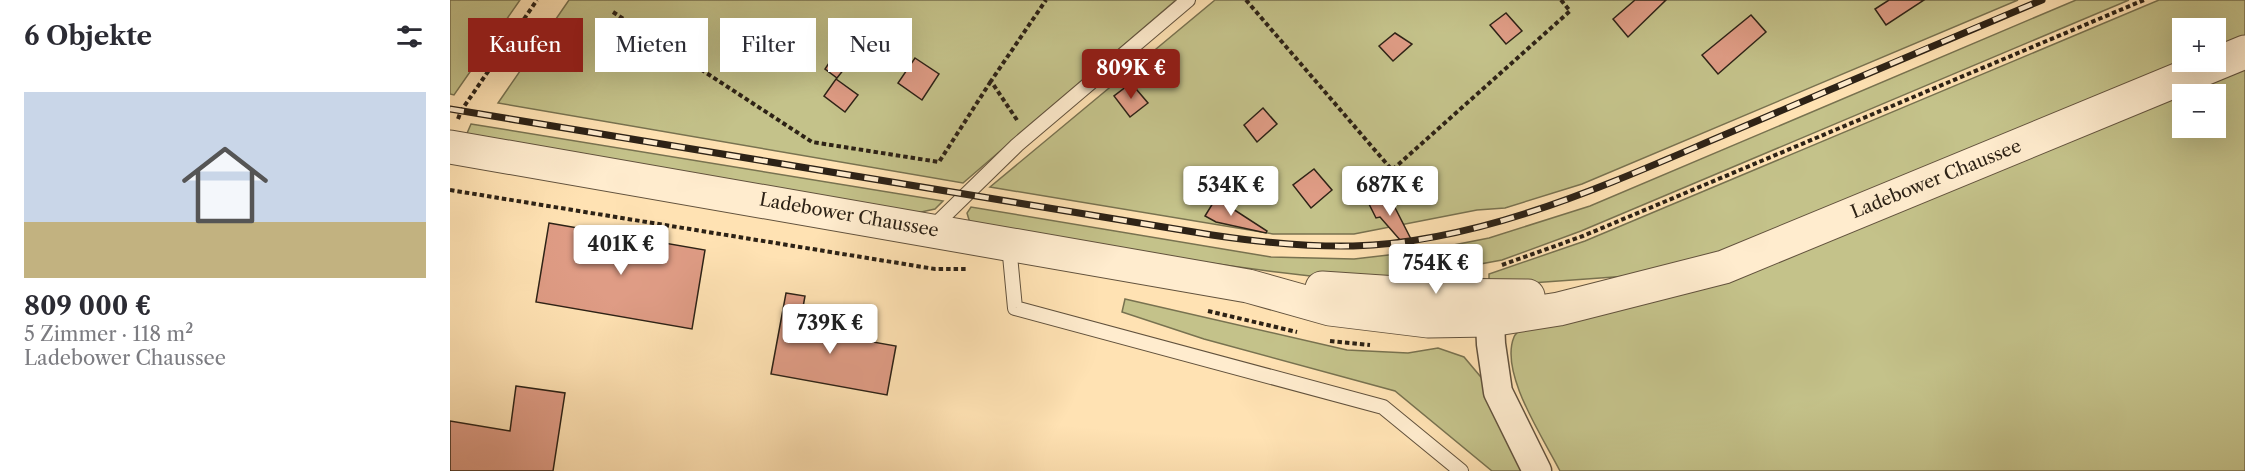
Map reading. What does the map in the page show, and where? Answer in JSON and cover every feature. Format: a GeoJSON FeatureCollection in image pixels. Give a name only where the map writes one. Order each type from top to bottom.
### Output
{"type":"FeatureCollection","features":[{"type":"Feature","properties":{"kind":"street","name":"Ladebower Chaussee"},"geometry":{"type":"LineString","coordinates":[[454,133],[932,229],[1010,256],[1248,286],[1491,294],[1623,292],[1724,267],[2245,52]]}},
{"type":"Feature","properties":{"kind":"street"},"geometry":{"type":"LineString","coordinates":[[1491,294],[1498,392],[1537,471]]}},
{"type":"Feature","properties":{"kind":"lane"},"geometry":{"type":"LineString","coordinates":[[932,229],[966,193],[1027,136],[1188,0]]}},
{"type":"Feature","properties":{"kind":"lane"},"geometry":{"type":"LineString","coordinates":[[1010,256],[1015,308],[1383,407],[1461,471]]}},
{"type":"Feature","properties":{"kind":"path"},"geometry":{"type":"LineString","coordinates":[[454,133],[537,0]]}},
{"type":"Feature","properties":{"kind":"path"},"geometry":{"type":"LineString","coordinates":[[1245,0],[1392,170],[1570,11],[1561,0]]}},
{"type":"Feature","properties":{"kind":"path"},"geometry":{"type":"LineString","coordinates":[[1491,294],[1583,236],[2144,0]]}},
{"type":"Feature","properties":{"kind":"path"},"geometry":{"type":"LineString","coordinates":[[613,12],[812,142],[939,162],[1045,1]]}},
{"type":"Feature","properties":{"kind":"path"},"geometry":{"type":"LineString","coordinates":[[991,81],[1027,136]]}},
{"type":"Feature","properties":{"kind":"path"},"geometry":{"type":"LineString","coordinates":[[450,189],[935,269],[1010,256]]}},
{"type":"Feature","properties":{"kind":"path"},"geometry":{"type":"LineString","coordinates":[[1198,308],[1302,334]]}},
{"type":"Feature","properties":{"kind":"path"},"geometry":{"type":"LineString","coordinates":[[1325,339],[1348,345],[1371,345]]}},
{"type":"Feature","properties":{"kind":"shaded area"},"geometry":{"type":"Polygon","coordinates":[[[450,0],[520,0],[507,18],[468,18],[468,72],[470,72],[454,95],[450,94],[450,0]]]}},
{"type":"Feature","properties":{"kind":"shaded area"},"geometry":{"type":"Polygon","coordinates":[[[569,0],[1176,0],[963,183],[498,103],[519,72],[583,72],[583,18],[557,18],[569,0]]]}},
{"type":"Feature","properties":{"kind":"shaded area"},"geometry":{"type":"Polygon","coordinates":[[[1215,0],[2018,0],[1582,184],[1505,208],[1477,210],[1354,234],[1273,234],[990,187],[1215,0]]]}},
{"type":"Feature","properties":{"kind":"shaded area"},"geometry":{"type":"Polygon","coordinates":[[[2076,0],[2129,0],[1581,231],[1502,260],[1421,275],[1416,285],[1303,275],[1136,252],[970,223],[967,213],[971,207],[1271,257],[1354,259],[1423,251],[1489,238],[1590,206],[2076,0]]]}},
{"type":"Feature","properties":{"kind":"shaded area"},"geometry":{"type":"Polygon","coordinates":[[[2159,0],[2245,0],[2245,38],[2226,46],[2226,18],[2172,18],[2172,66],[1719,254],[1628,276],[1489,286],[1489,274],[1585,241],[2159,0]]]}},
{"type":"Feature","properties":{"kind":"shaded area"},"geometry":{"type":"Polygon","coordinates":[[[2245,65],[2245,471],[1560,471],[1525,406],[1518,387],[1511,352],[1514,337],[1527,324],[2172,91],[2172,138],[2226,138],[2226,84],[2192,84],[2245,65]]]}},
{"type":"Feature","properties":{"kind":"shaded area"},"geometry":{"type":"Polygon","coordinates":[[[471,124],[943,201],[935,209],[912,214],[465,138],[471,124]]]}},
{"type":"Feature","properties":{"kind":"shaded area"},"geometry":{"type":"Polygon","coordinates":[[[1125,299],[1347,350],[1408,353],[1438,348],[1464,357],[1485,382],[1524,471],[1492,471],[1395,391],[1204,339],[1122,312],[1125,299]]]}},
{"type":"Feature","properties":{"kind":"building"},"geometry":{"type":"Polygon","coordinates":[[[1635,0],[1666,0],[1628,37],[1613,19],[1635,0]]]}},
{"type":"Feature","properties":{"kind":"building"},"geometry":{"type":"Polygon","coordinates":[[[1889,0],[1924,0],[1886,25],[1875,9],[1889,0]]]}},
{"type":"Feature","properties":{"kind":"building"},"geometry":{"type":"Polygon","coordinates":[[[1506,13],[1522,31],[1506,44],[1490,25],[1506,13]]]}},
{"type":"Feature","properties":{"kind":"building"},"geometry":{"type":"Polygon","coordinates":[[[1751,15],[1766,32],[1718,74],[1702,55],[1751,15]]]}},
{"type":"Feature","properties":{"kind":"building"},"geometry":{"type":"Polygon","coordinates":[[[1395,33],[1412,44],[1393,61],[1379,46],[1395,33]]]}},
{"type":"Feature","properties":{"kind":"building"},"geometry":{"type":"Polygon","coordinates":[[[915,58],[939,74],[922,100],[898,83],[905,72],[912,72],[912,62],[915,58]]]}},
{"type":"Feature","properties":{"kind":"building"},"geometry":{"type":"Polygon","coordinates":[[[829,72],[842,72],[837,78],[829,72]]]}},
{"type":"Feature","properties":{"kind":"building"},"geometry":{"type":"Polygon","coordinates":[[[836,79],[858,95],[845,112],[824,96],[836,79]]]}},
{"type":"Feature","properties":{"kind":"building"},"geometry":{"type":"Polygon","coordinates":[[[1131,83],[1148,103],[1130,117],[1114,96],[1131,83]]]}},
{"type":"Feature","properties":{"kind":"building"},"geometry":{"type":"Polygon","coordinates":[[[1263,108],[1277,124],[1257,142],[1244,125],[1263,108]]]}},
{"type":"Feature","properties":{"kind":"building"},"geometry":{"type":"Polygon","coordinates":[[[1314,169],[1332,190],[1311,208],[1293,185],[1314,169]]]}},
{"type":"Feature","properties":{"kind":"building"},"geometry":{"type":"Polygon","coordinates":[[[1386,190],[1414,245],[1408,249],[1380,217],[1376,218],[1367,200],[1386,190]]]}},
{"type":"Feature","properties":{"kind":"building"},"geometry":{"type":"Polygon","coordinates":[[[1216,198],[1267,231],[1266,233],[1216,222],[1205,216],[1216,198]]]}},
{"type":"Feature","properties":{"kind":"building"},"geometry":{"type":"Polygon","coordinates":[[[549,223],[705,250],[692,329],[536,302],[549,223]]]}},
{"type":"Feature","properties":{"kind":"building"},"geometry":{"type":"Polygon","coordinates":[[[786,293],[805,296],[799,329],[896,346],[887,395],[771,374],[786,293]]]}},
{"type":"Feature","properties":{"kind":"building"},"geometry":{"type":"Polygon","coordinates":[[[516,386],[565,393],[553,471],[450,471],[450,421],[510,431],[516,386]]]}},
{"type":"Feature","properties":{"kind":"railway"},"geometry":{"type":"LineString","coordinates":[[450,109],[1212,235],[1317,246],[1353,246],[1401,242],[1449,234],[1543,208],[1635,173],[2042,0]]}}]}
